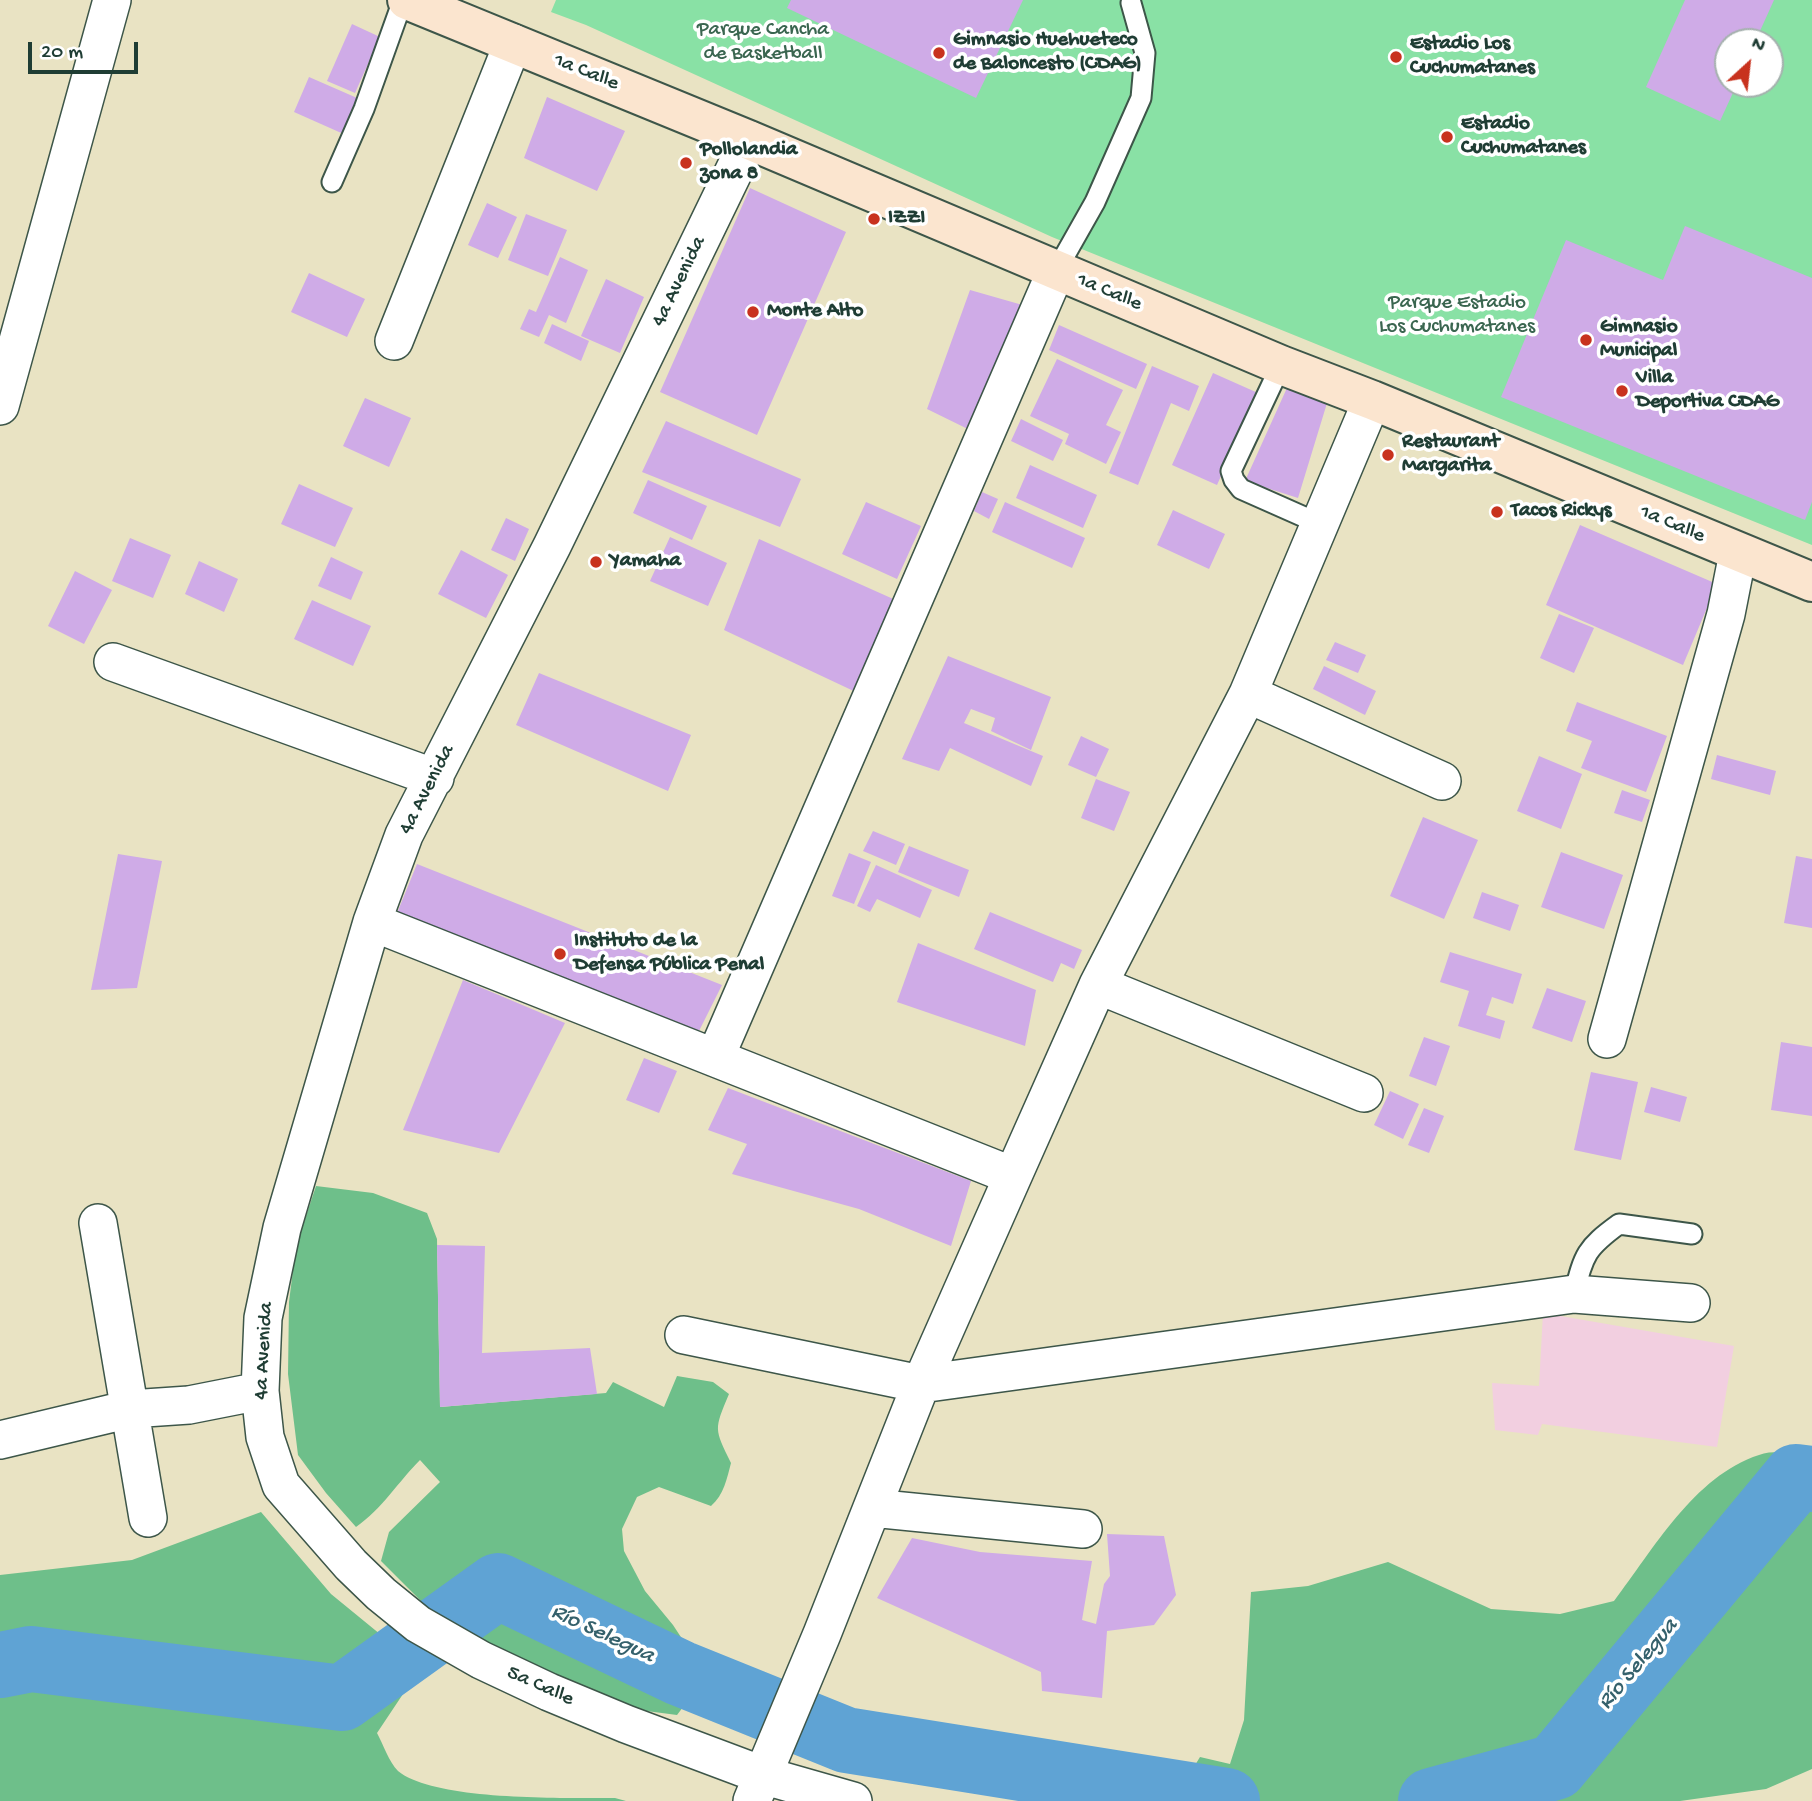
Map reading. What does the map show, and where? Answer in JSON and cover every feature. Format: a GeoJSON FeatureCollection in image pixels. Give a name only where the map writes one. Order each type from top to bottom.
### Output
{"type":"FeatureCollection","features":[{"type":"Feature","properties":{"kind":"main road","name":"1a Calle"},"geometry":{"type":"LineString","coordinates":[[405,0],[749,140],[1281,365],[1372,400],[1738,553],[1811,579]]}},
{"type":"Feature","properties":{"kind":"street"},"geometry":{"type":"LineString","coordinates":[[0,406],[112,0]]}},
{"type":"Feature","properties":{"kind":"street"},"geometry":{"type":"LineString","coordinates":[[394,341],[513,43]]}},
{"type":"Feature","properties":{"kind":"street","name":"4a Avenida"},"geometry":{"type":"LineString","coordinates":[[281,1485],[265,1437],[260,1391],[262,1318],[274,1263],[323,1086],[372,922],[404,835],[552,546],[749,140]]}},
{"type":"Feature","properties":{"kind":"street"},"geometry":{"type":"LineString","coordinates":[[715,1058],[1056,271]]}},
{"type":"Feature","properties":{"kind":"street"},"geometry":{"type":"LineString","coordinates":[[757,1788],[922,1384],[1013,1176],[1098,985],[1248,694],[1372,400]]}},
{"type":"Feature","properties":{"kind":"street"},"geometry":{"type":"LineString","coordinates":[[1607,1040],[1726,614],[1738,553]]}},
{"type":"Feature","properties":{"kind":"street"},"geometry":{"type":"LineString","coordinates":[[113,662],[435,778]]}},
{"type":"Feature","properties":{"kind":"street"},"geometry":{"type":"LineString","coordinates":[[1248,694],[1442,781]]}},
{"type":"Feature","properties":{"kind":"street"},"geometry":{"type":"LineString","coordinates":[[372,922],[1013,1176]]}},
{"type":"Feature","properties":{"kind":"street"},"geometry":{"type":"LineString","coordinates":[[1098,985],[1364,1093]]}},
{"type":"Feature","properties":{"kind":"street"},"geometry":{"type":"LineString","coordinates":[[98,1223],[148,1518]]}},
{"type":"Feature","properties":{"kind":"street"},"geometry":{"type":"LineString","coordinates":[[684,1335],[922,1384],[1574,1294],[1691,1303]]}},
{"type":"Feature","properties":{"kind":"street"},"geometry":{"type":"LineString","coordinates":[[0,1440],[130,1409],[189,1405],[260,1391]]}},
{"type":"Feature","properties":{"kind":"street","name":"5a Calle"},"geometry":{"type":"LineString","coordinates":[[281,1485],[351,1565],[381,1594],[418,1624],[481,1660],[626,1724],[757,1788],[852,1801]]}},
{"type":"Feature","properties":{"kind":"street"},"geometry":{"type":"LineString","coordinates":[[872,1508],[1083,1529]]}},
{"type":"Feature","properties":{"kind":"lane"},"geometry":{"type":"LineString","coordinates":[[332,182],[365,109],[405,0]]}},
{"type":"Feature","properties":{"kind":"lane"},"geometry":{"type":"LineString","coordinates":[[1056,271],[1095,202],[1141,98],[1145,53],[1131,3]]}},
{"type":"Feature","properties":{"kind":"lane"},"geometry":{"type":"LineString","coordinates":[[1281,365],[1231,471],[1241,489],[1320,524]]}},
{"type":"Feature","properties":{"kind":"lane"},"geometry":{"type":"LineString","coordinates":[[1574,1294],[1583,1260],[1597,1240],[1619,1224],[1692,1234]]}},
{"type":"Feature","properties":{"kind":"shaded area"},"geometry":{"type":"Polygon","coordinates":[[[1543,1313],[1734,1346],[1717,1447],[1542,1424],[1538,1435],[1495,1430],[1492,1383],[1539,1386],[1543,1313]]]}},
{"type":"Feature","properties":{"kind":"green space","name":"Villa Deportiva CDAG"},"geometry":{"type":"Polygon","coordinates":[[[556,0],[1812,0],[1812,545],[1052,237],[586,25],[551,12],[556,0]]]}},
{"type":"Feature","properties":{"kind":"green space"},"geometry":{"type":"Polygon","coordinates":[[[316,1186],[373,1193],[427,1213],[437,1239],[440,1407],[606,1393],[613,1382],[664,1407],[677,1376],[713,1382],[729,1394],[718,1429],[721,1443],[731,1463],[719,1497],[711,1506],[659,1487],[637,1497],[622,1529],[624,1551],[645,1591],[673,1625],[694,1657],[686,1703],[677,1715],[639,1710],[485,1647],[424,1604],[381,1561],[389,1532],[440,1482],[420,1460],[382,1504],[356,1527],[298,1455],[288,1374],[289,1302],[296,1246],[316,1186]]]}},
{"type":"Feature","properties":{"kind":"green space"},"geometry":{"type":"Polygon","coordinates":[[[1812,1452],[1812,1769],[1766,1789],[1680,1801],[1173,1801],[1200,1757],[1230,1764],[1244,1720],[1251,1592],[1308,1586],[1388,1562],[1491,1609],[1560,1614],[1614,1601],[1677,1517],[1714,1479],[1736,1465],[1765,1453],[1812,1452]]]}},
{"type":"Feature","properties":{"kind":"green space"},"geometry":{"type":"Polygon","coordinates":[[[261,1512],[331,1594],[419,1666],[377,1733],[398,1771],[416,1781],[469,1793],[615,1798],[626,1801],[0,1801],[0,1575],[132,1560],[261,1512]]]}},
{"type":"Feature","properties":{"kind":"building","name":"Gimnasio Huehueteco de Baloncesto (CDAG)"},"geometry":{"type":"Polygon","coordinates":[[[791,0],[1023,0],[976,98],[787,8],[791,0]]]}},
{"type":"Feature","properties":{"kind":"building"},"geometry":{"type":"Polygon","coordinates":[[[1685,0],[1774,0],[1761,28],[1714,28],[1714,98],[1731,98],[1720,121],[1646,87],[1685,0]]]}},
{"type":"Feature","properties":{"kind":"building"},"geometry":{"type":"Polygon","coordinates":[[[352,24],[380,37],[355,93],[327,81],[352,24]]]}},
{"type":"Feature","properties":{"kind":"building"},"geometry":{"type":"Polygon","coordinates":[[[309,77],[364,101],[348,136],[294,112],[309,77]]]}},
{"type":"Feature","properties":{"kind":"building"},"geometry":{"type":"Polygon","coordinates":[[[547,97],[625,131],[597,191],[524,158],[547,97]]]}},
{"type":"Feature","properties":{"kind":"building","name":"Monte Alto"},"geometry":{"type":"Polygon","coordinates":[[[750,188],[846,232],[757,435],[660,392],[750,188]]]}},
{"type":"Feature","properties":{"kind":"building"},"geometry":{"type":"Polygon","coordinates":[[[487,203],[517,217],[498,258],[468,245],[487,203]]]}},
{"type":"Feature","properties":{"kind":"building"},"geometry":{"type":"Polygon","coordinates":[[[526,214],[567,230],[548,276],[508,260],[526,214]]]}},
{"type":"Feature","properties":{"kind":"building"},"geometry":{"type":"Polygon","coordinates":[[[1685,226],[1812,278],[1812,502],[1805,520],[1501,397],[1566,240],[1663,280],[1685,226]]]}},
{"type":"Feature","properties":{"kind":"building"},"geometry":{"type":"Polygon","coordinates":[[[560,257],[588,270],[566,323],[549,315],[539,337],[520,329],[529,309],[536,312],[560,257]]]}},
{"type":"Feature","properties":{"kind":"building"},"geometry":{"type":"Polygon","coordinates":[[[309,273],[365,299],[347,337],[291,312],[309,273]]]}},
{"type":"Feature","properties":{"kind":"building"},"geometry":{"type":"Polygon","coordinates":[[[606,279],[644,297],[620,353],[581,336],[606,279]]]}},
{"type":"Feature","properties":{"kind":"building"},"geometry":{"type":"Polygon","coordinates":[[[970,290],[1026,306],[976,433],[927,409],[970,290]]]}},
{"type":"Feature","properties":{"kind":"building"},"geometry":{"type":"Polygon","coordinates":[[[552,324],[589,341],[581,361],[544,343],[552,324]]]}},
{"type":"Feature","properties":{"kind":"building"},"geometry":{"type":"Polygon","coordinates":[[[1059,325],[1147,364],[1136,389],[1049,350],[1059,325]]]}},
{"type":"Feature","properties":{"kind":"building"},"geometry":{"type":"Polygon","coordinates":[[[1057,359],[1123,390],[1106,425],[1121,432],[1106,464],[1065,444],[1069,434],[1030,416],[1057,359]]]}},
{"type":"Feature","properties":{"kind":"building"},"geometry":{"type":"Polygon","coordinates":[[[1152,366],[1199,386],[1189,411],[1171,403],[1138,485],[1109,473],[1152,366]]]}},
{"type":"Feature","properties":{"kind":"building"},"geometry":{"type":"Polygon","coordinates":[[[1213,373],[1258,393],[1217,485],[1172,465],[1213,373]]]}},
{"type":"Feature","properties":{"kind":"building"},"geometry":{"type":"Polygon","coordinates":[[[1291,379],[1331,390],[1298,498],[1245,481],[1291,379]]]}},
{"type":"Feature","properties":{"kind":"building"},"geometry":{"type":"Polygon","coordinates":[[[365,398],[411,418],[389,467],[343,446],[365,398]]]}},
{"type":"Feature","properties":{"kind":"building"},"geometry":{"type":"Polygon","coordinates":[[[1021,419],[1063,440],[1053,461],[1011,441],[1021,419]]]}},
{"type":"Feature","properties":{"kind":"building"},"geometry":{"type":"Polygon","coordinates":[[[666,421],[801,479],[780,527],[642,472],[666,421]]]}},
{"type":"Feature","properties":{"kind":"building"},"geometry":{"type":"Polygon","coordinates":[[[1030,465],[1097,495],[1083,528],[1016,498],[1030,465]]]}},
{"type":"Feature","properties":{"kind":"building"},"geometry":{"type":"Polygon","coordinates":[[[648,480],[707,506],[692,540],[633,513],[648,480]]]}},
{"type":"Feature","properties":{"kind":"building"},"geometry":{"type":"Polygon","coordinates":[[[299,484],[353,508],[335,547],[281,524],[299,484]]]}},
{"type":"Feature","properties":{"kind":"building"},"geometry":{"type":"Polygon","coordinates":[[[982,492],[998,499],[989,519],[974,511],[982,492]]]}},
{"type":"Feature","properties":{"kind":"building"},"geometry":{"type":"Polygon","coordinates":[[[866,502],[921,526],[897,579],[842,554],[866,502]]]}},
{"type":"Feature","properties":{"kind":"building"},"geometry":{"type":"Polygon","coordinates":[[[1005,502],[1085,538],[1072,568],[992,532],[1005,502]]]}},
{"type":"Feature","properties":{"kind":"building"},"geometry":{"type":"Polygon","coordinates":[[[1173,510],[1225,534],[1209,569],[1157,545],[1173,510]]]}},
{"type":"Feature","properties":{"kind":"building"},"geometry":{"type":"Polygon","coordinates":[[[506,518],[529,529],[515,561],[491,550],[506,518]]]}},
{"type":"Feature","properties":{"kind":"building"},"geometry":{"type":"Polygon","coordinates":[[[1580,525],[1717,584],[1683,665],[1546,605],[1580,525]]]}},
{"type":"Feature","properties":{"kind":"building"},"geometry":{"type":"Polygon","coordinates":[[[670,537],[727,563],[708,606],[650,581],[670,537]]]}},
{"type":"Feature","properties":{"kind":"building"},"geometry":{"type":"Polygon","coordinates":[[[130,538],[171,555],[153,598],[112,581],[130,538]]]}},
{"type":"Feature","properties":{"kind":"building"},"geometry":{"type":"Polygon","coordinates":[[[759,539],[900,602],[860,694],[724,630],[759,539]]]}},
{"type":"Feature","properties":{"kind":"building"},"geometry":{"type":"Polygon","coordinates":[[[461,550],[508,575],[486,618],[438,594],[461,550]]]}},
{"type":"Feature","properties":{"kind":"building"},"geometry":{"type":"Polygon","coordinates":[[[331,557],[363,572],[351,600],[318,586],[331,557]]]}},
{"type":"Feature","properties":{"kind":"building"},"geometry":{"type":"Polygon","coordinates":[[[199,561],[238,579],[224,612],[185,594],[199,561]]]}},
{"type":"Feature","properties":{"kind":"building"},"geometry":{"type":"Polygon","coordinates":[[[75,571],[112,590],[84,644],[48,626],[75,571]]]}},
{"type":"Feature","properties":{"kind":"building"},"geometry":{"type":"Polygon","coordinates":[[[312,600],[371,626],[353,666],[294,639],[312,600]]]}},
{"type":"Feature","properties":{"kind":"building"},"geometry":{"type":"Polygon","coordinates":[[[1559,614],[1594,628],[1574,673],[1540,658],[1559,614]]]}},
{"type":"Feature","properties":{"kind":"building"},"geometry":{"type":"Polygon","coordinates":[[[1335,642],[1366,655],[1358,673],[1326,660],[1335,642]]]}},
{"type":"Feature","properties":{"kind":"building"},"geometry":{"type":"Polygon","coordinates":[[[948,656],[1051,697],[1031,750],[991,731],[995,718],[971,709],[964,723],[1043,756],[1031,786],[950,748],[939,771],[902,759],[948,656]]]}},
{"type":"Feature","properties":{"kind":"building"},"geometry":{"type":"Polygon","coordinates":[[[1324,666],[1376,691],[1365,715],[1313,689],[1324,666]]]}},
{"type":"Feature","properties":{"kind":"building"},"geometry":{"type":"Polygon","coordinates":[[[539,673],[691,735],[668,791],[516,725],[539,673]]]}},
{"type":"Feature","properties":{"kind":"building"},"geometry":{"type":"Polygon","coordinates":[[[1577,702],[1667,736],[1646,792],[1581,768],[1592,741],[1566,731],[1577,702]]]}},
{"type":"Feature","properties":{"kind":"building"},"geometry":{"type":"Polygon","coordinates":[[[1081,736],[1109,749],[1096,777],[1068,765],[1081,736]]]}},
{"type":"Feature","properties":{"kind":"building"},"geometry":{"type":"Polygon","coordinates":[[[1717,755],[1776,771],[1770,795],[1711,779],[1717,755]]]}},
{"type":"Feature","properties":{"kind":"building"},"geometry":{"type":"Polygon","coordinates":[[[1539,756],[1582,774],[1561,829],[1517,811],[1539,756]]]}},
{"type":"Feature","properties":{"kind":"building"},"geometry":{"type":"Polygon","coordinates":[[[1096,779],[1130,792],[1114,831],[1081,818],[1096,779]]]}},
{"type":"Feature","properties":{"kind":"building"},"geometry":{"type":"Polygon","coordinates":[[[1622,790],[1650,800],[1642,822],[1614,813],[1622,790]]]}},
{"type":"Feature","properties":{"kind":"building"},"geometry":{"type":"Polygon","coordinates":[[[1423,817],[1478,840],[1444,919],[1390,896],[1423,817]]]}},
{"type":"Feature","properties":{"kind":"building"},"geometry":{"type":"Polygon","coordinates":[[[873,831],[905,844],[896,865],[863,851],[873,831]]]}},
{"type":"Feature","properties":{"kind":"building"},"geometry":{"type":"Polygon","coordinates":[[[909,846],[969,870],[959,897],[898,872],[909,846]]]}},
{"type":"Feature","properties":{"kind":"building"},"geometry":{"type":"Polygon","coordinates":[[[1561,852],[1623,875],[1604,929],[1541,907],[1561,852]]]}},
{"type":"Feature","properties":{"kind":"building"},"geometry":{"type":"Polygon","coordinates":[[[849,853],[871,862],[854,904],[832,896],[849,853]]]}},
{"type":"Feature","properties":{"kind":"building"},"geometry":{"type":"Polygon","coordinates":[[[118,854],[162,861],[137,988],[91,990],[118,854]]]}},
{"type":"Feature","properties":{"kind":"building"},"geometry":{"type":"Polygon","coordinates":[[[1796,856],[1812,859],[1812,928],[1784,923],[1796,856]]]}},
{"type":"Feature","properties":{"kind":"building","name":"Instituto de la Defensa Pública Penal"},"geometry":{"type":"Polygon","coordinates":[[[417,864],[722,985],[696,1037],[393,923],[417,864]]]}},
{"type":"Feature","properties":{"kind":"building"},"geometry":{"type":"Polygon","coordinates":[[[876,865],[932,890],[920,918],[877,899],[870,912],[857,906],[876,865]]]}},
{"type":"Feature","properties":{"kind":"building"},"geometry":{"type":"Polygon","coordinates":[[[1482,892],[1519,905],[1510,931],[1473,918],[1482,892]]]}},
{"type":"Feature","properties":{"kind":"building"},"geometry":{"type":"Polygon","coordinates":[[[990,912],[1082,950],[1074,969],[1061,963],[1053,982],[974,949],[990,912]]]}},
{"type":"Feature","properties":{"kind":"building"},"geometry":{"type":"Polygon","coordinates":[[[918,943],[1036,990],[1025,1046],[897,1002],[918,943]]]}},
{"type":"Feature","properties":{"kind":"building"},"geometry":{"type":"Polygon","coordinates":[[[1450,952],[1522,974],[1513,1004],[1492,997],[1486,1015],[1505,1021],[1500,1039],[1458,1026],[1469,991],[1440,982],[1450,952]]]}},
{"type":"Feature","properties":{"kind":"building"},"geometry":{"type":"Polygon","coordinates":[[[463,980],[565,1023],[499,1153],[403,1130],[463,980]]]}},
{"type":"Feature","properties":{"kind":"building"},"geometry":{"type":"Polygon","coordinates":[[[1547,988],[1586,1001],[1572,1042],[1532,1028],[1547,988]]]}},
{"type":"Feature","properties":{"kind":"building"},"geometry":{"type":"Polygon","coordinates":[[[1424,1037],[1450,1046],[1436,1086],[1409,1076],[1424,1037]]]}},
{"type":"Feature","properties":{"kind":"building"},"geometry":{"type":"Polygon","coordinates":[[[1781,1042],[1812,1047],[1812,1116],[1771,1110],[1781,1042]]]}},
{"type":"Feature","properties":{"kind":"building"},"geometry":{"type":"Polygon","coordinates":[[[644,1058],[677,1071],[659,1113],[626,1100],[644,1058]]]}},
{"type":"Feature","properties":{"kind":"building"},"geometry":{"type":"Polygon","coordinates":[[[1591,1072],[1638,1082],[1621,1160],[1574,1150],[1591,1072]]]}},
{"type":"Feature","properties":{"kind":"building"},"geometry":{"type":"Polygon","coordinates":[[[1651,1087],[1687,1097],[1680,1122],[1644,1112],[1651,1087]]]}},
{"type":"Feature","properties":{"kind":"building"},"geometry":{"type":"Polygon","coordinates":[[[728,1088],[971,1181],[951,1246],[859,1209],[732,1174],[747,1144],[708,1130],[728,1088]]]}},
{"type":"Feature","properties":{"kind":"building"},"geometry":{"type":"Polygon","coordinates":[[[1390,1091],[1419,1104],[1403,1139],[1374,1125],[1390,1091]]]}},
{"type":"Feature","properties":{"kind":"building"},"geometry":{"type":"Polygon","coordinates":[[[1424,1108],[1444,1116],[1429,1153],[1408,1145],[1424,1108]]]}},
{"type":"Feature","properties":{"kind":"building"},"geometry":{"type":"Polygon","coordinates":[[[437,1245],[485,1246],[482,1353],[590,1348],[597,1394],[440,1407],[437,1245]]]}},
{"type":"Feature","properties":{"kind":"building"},"geometry":{"type":"Polygon","coordinates":[[[1107,1534],[1164,1536],[1176,1595],[1154,1625],[1107,1631],[1102,1698],[1042,1691],[1041,1672],[877,1598],[912,1538],[980,1552],[1092,1561],[1082,1620],[1096,1624],[1104,1584],[1110,1576],[1107,1534]]]}},
{"type":"Feature","properties":{"kind":"waterway","name":"Río Selegua"},"geometry":{"type":"LineString","coordinates":[[1431,1801],[1555,1767],[1796,1477],[1812,1479]]}},
{"type":"Feature","properties":{"kind":"waterway","name":"Río Selegua"},"geometry":{"type":"LineString","coordinates":[[0,1665],[31,1659],[342,1698],[498,1586],[680,1673],[846,1740],[1227,1801]]}},
{"type":"Feature","properties":{"kind":"place","name":"Gimnasio Huehueteco de Baloncesto (CDAG)"},"geometry":{"type":"Point","coordinates":[939,53]}},
{"type":"Feature","properties":{"kind":"place","name":"Estadio Los Cuchumatanes"},"geometry":{"type":"Point","coordinates":[1396,57]}},
{"type":"Feature","properties":{"kind":"place","name":"Estadio Cuchumatanes"},"geometry":{"type":"Point","coordinates":[1447,137]}},
{"type":"Feature","properties":{"kind":"place","name":"Pollolandia zona 8"},"geometry":{"type":"Point","coordinates":[686,163]}},
{"type":"Feature","properties":{"kind":"place","name":"IZZI"},"geometry":{"type":"Point","coordinates":[874,219]}},
{"type":"Feature","properties":{"kind":"place","name":"Monte Alto"},"geometry":{"type":"Point","coordinates":[753,312]}},
{"type":"Feature","properties":{"kind":"place","name":"Gimnasio Municipal"},"geometry":{"type":"Point","coordinates":[1586,340]}},
{"type":"Feature","properties":{"kind":"place","name":"Villa Deportiva CDAG"},"geometry":{"type":"Point","coordinates":[1622,391]}},
{"type":"Feature","properties":{"kind":"place","name":"Restaurant Margarita"},"geometry":{"type":"Point","coordinates":[1388,455]}},
{"type":"Feature","properties":{"kind":"place","name":"Tacos Rickys"},"geometry":{"type":"Point","coordinates":[1497,512]}},
{"type":"Feature","properties":{"kind":"place","name":"Yamaha"},"geometry":{"type":"Point","coordinates":[596,562]}},
{"type":"Feature","properties":{"kind":"place","name":"Instituto de la Defensa Pública Penal"},"geometry":{"type":"Point","coordinates":[560,954]}},
{"type":"Feature","properties":{"kind":"park label","name":"Parque Cancha de Basketball"},"geometry":{"type":"Point","coordinates":[763,43]}},
{"type":"Feature","properties":{"kind":"park label","name":"Parque Estadio Los Cuchumatanes"},"geometry":{"type":"Point","coordinates":[1457,316]}}]}
